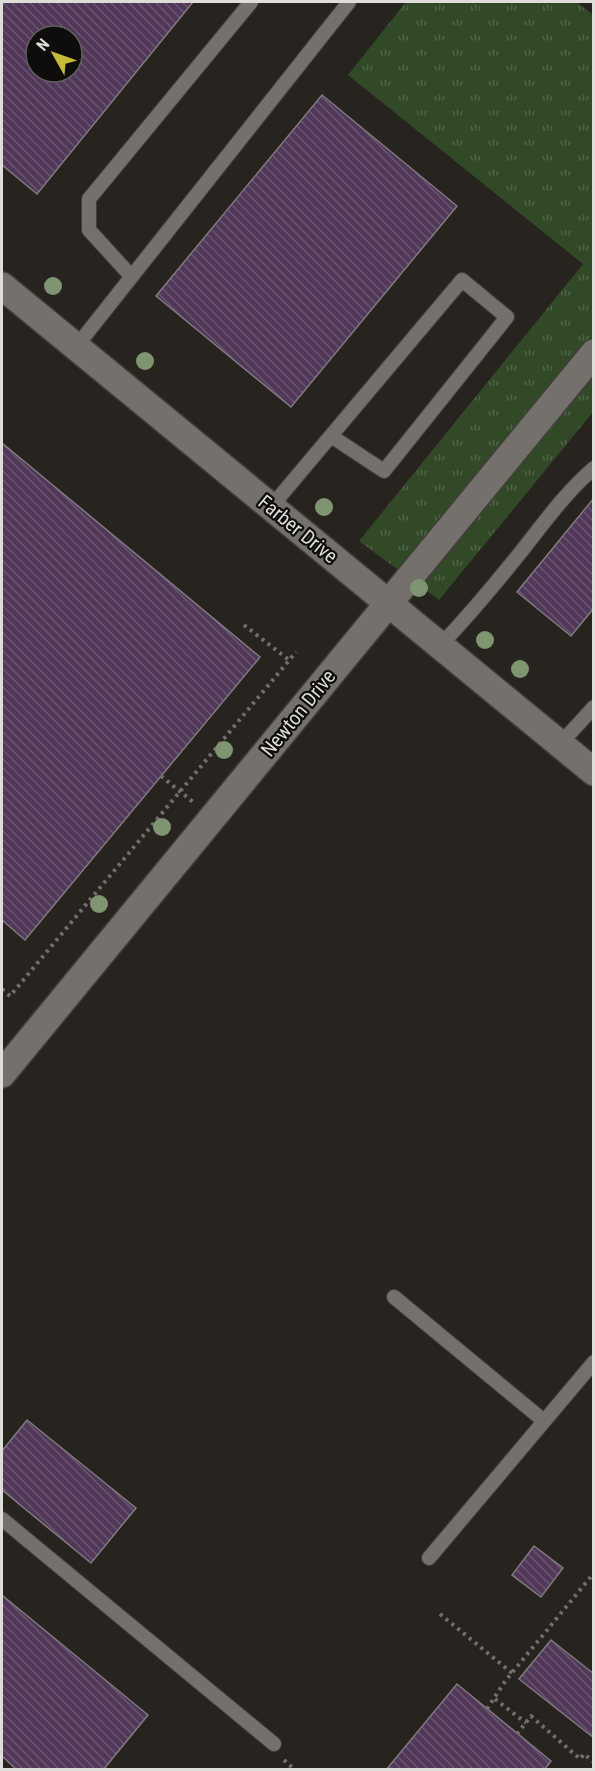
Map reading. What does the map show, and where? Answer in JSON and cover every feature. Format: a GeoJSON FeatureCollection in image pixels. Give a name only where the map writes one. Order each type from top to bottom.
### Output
{"type":"FeatureCollection","features":[{"type":"Feature","properties":{"kind":"street","name":"Farber Drive"},"geometry":{"type":"LineString","coordinates":[[2,286],[594,772]]}},
{"type":"Feature","properties":{"kind":"street","name":"Newton Drive"},"geometry":{"type":"LineString","coordinates":[[2,1074],[387,602],[594,353]]}},
{"type":"Feature","properties":{"kind":"lane"},"geometry":{"type":"LineString","coordinates":[[131,276],[89,230],[89,199],[250,2]]}},
{"type":"Feature","properties":{"kind":"lane"},"geometry":{"type":"LineString","coordinates":[[76,347],[350,2]]}},
{"type":"Feature","properties":{"kind":"lane"},"geometry":{"type":"LineString","coordinates":[[271,507],[462,280],[507,317],[384,471],[331,436]]}},
{"type":"Feature","properties":{"kind":"lane"},"geometry":{"type":"LineString","coordinates":[[440,646],[478,606],[581,478],[594,468]]}},
{"type":"Feature","properties":{"kind":"lane"},"geometry":{"type":"LineString","coordinates":[[560,744],[594,707]]}},
{"type":"Feature","properties":{"kind":"lane"},"geometry":{"type":"LineString","coordinates":[[394,1297],[544,1421]]}},
{"type":"Feature","properties":{"kind":"lane"},"geometry":{"type":"LineString","coordinates":[[429,1558],[594,1362]]}},
{"type":"Feature","properties":{"kind":"lane"},"geometry":{"type":"LineString","coordinates":[[2,1519],[274,1744]]}},
{"type":"Feature","properties":{"kind":"path"},"geometry":{"type":"LineString","coordinates":[[244,625],[289,660]]}},
{"type":"Feature","properties":{"kind":"path"},"geometry":{"type":"LineString","coordinates":[[2,989],[10,996],[296,651]]}},
{"type":"Feature","properties":{"kind":"path"},"geometry":{"type":"LineString","coordinates":[[161,776],[212,818]]}},
{"type":"Feature","properties":{"kind":"path"},"geometry":{"type":"LineString","coordinates":[[487,1708],[512,1673],[594,1573]]}},
{"type":"Feature","properties":{"kind":"path"},"geometry":{"type":"LineString","coordinates":[[440,1614],[512,1673]]}},
{"type":"Feature","properties":{"kind":"path"},"geometry":{"type":"LineString","coordinates":[[495,1699],[526,1723]]}},
{"type":"Feature","properties":{"kind":"path"},"geometry":{"type":"LineString","coordinates":[[517,1734],[531,1716],[580,1758],[584,1754],[594,1762]]}},
{"type":"Feature","properties":{"kind":"green space"},"geometry":{"type":"Polygon","coordinates":[[[406,2],[577,2],[593,15],[593,412],[439,600],[359,541],[583,264],[348,75],[406,2]]]}},
{"type":"Feature","properties":{"kind":"building"},"geometry":{"type":"Polygon","coordinates":[[[2,2],[193,2],[37,194],[2,165],[2,2]]]}},
{"type":"Feature","properties":{"kind":"building"},"geometry":{"type":"Polygon","coordinates":[[[322,95],[457,206],[291,407],[156,296],[322,95]]]}},
{"type":"Feature","properties":{"kind":"building"},"geometry":{"type":"Polygon","coordinates":[[[2,443],[260,657],[25,940],[2,920],[2,443]]]}},
{"type":"Feature","properties":{"kind":"building"},"geometry":{"type":"Polygon","coordinates":[[[594,498],[594,608],[571,636],[517,592],[594,498]]]}},
{"type":"Feature","properties":{"kind":"building"},"geometry":{"type":"Polygon","coordinates":[[[27,1420],[136,1508],[91,1563],[2,1490],[2,1451],[27,1420]]]}},
{"type":"Feature","properties":{"kind":"building"},"geometry":{"type":"Polygon","coordinates":[[[534,1546],[563,1568],[541,1597],[512,1575],[534,1546]]]}},
{"type":"Feature","properties":{"kind":"building"},"geometry":{"type":"Polygon","coordinates":[[[3,1596],[148,1715],[103,1770],[17,1770],[2,1756],[3,1596]]]}},
{"type":"Feature","properties":{"kind":"building"},"geometry":{"type":"Polygon","coordinates":[[[551,1640],[594,1674],[594,1738],[519,1679],[551,1640]]]}},
{"type":"Feature","properties":{"kind":"building"},"geometry":{"type":"Polygon","coordinates":[[[457,1684],[551,1761],[544,1770],[386,1770],[457,1684]]]}}]}
